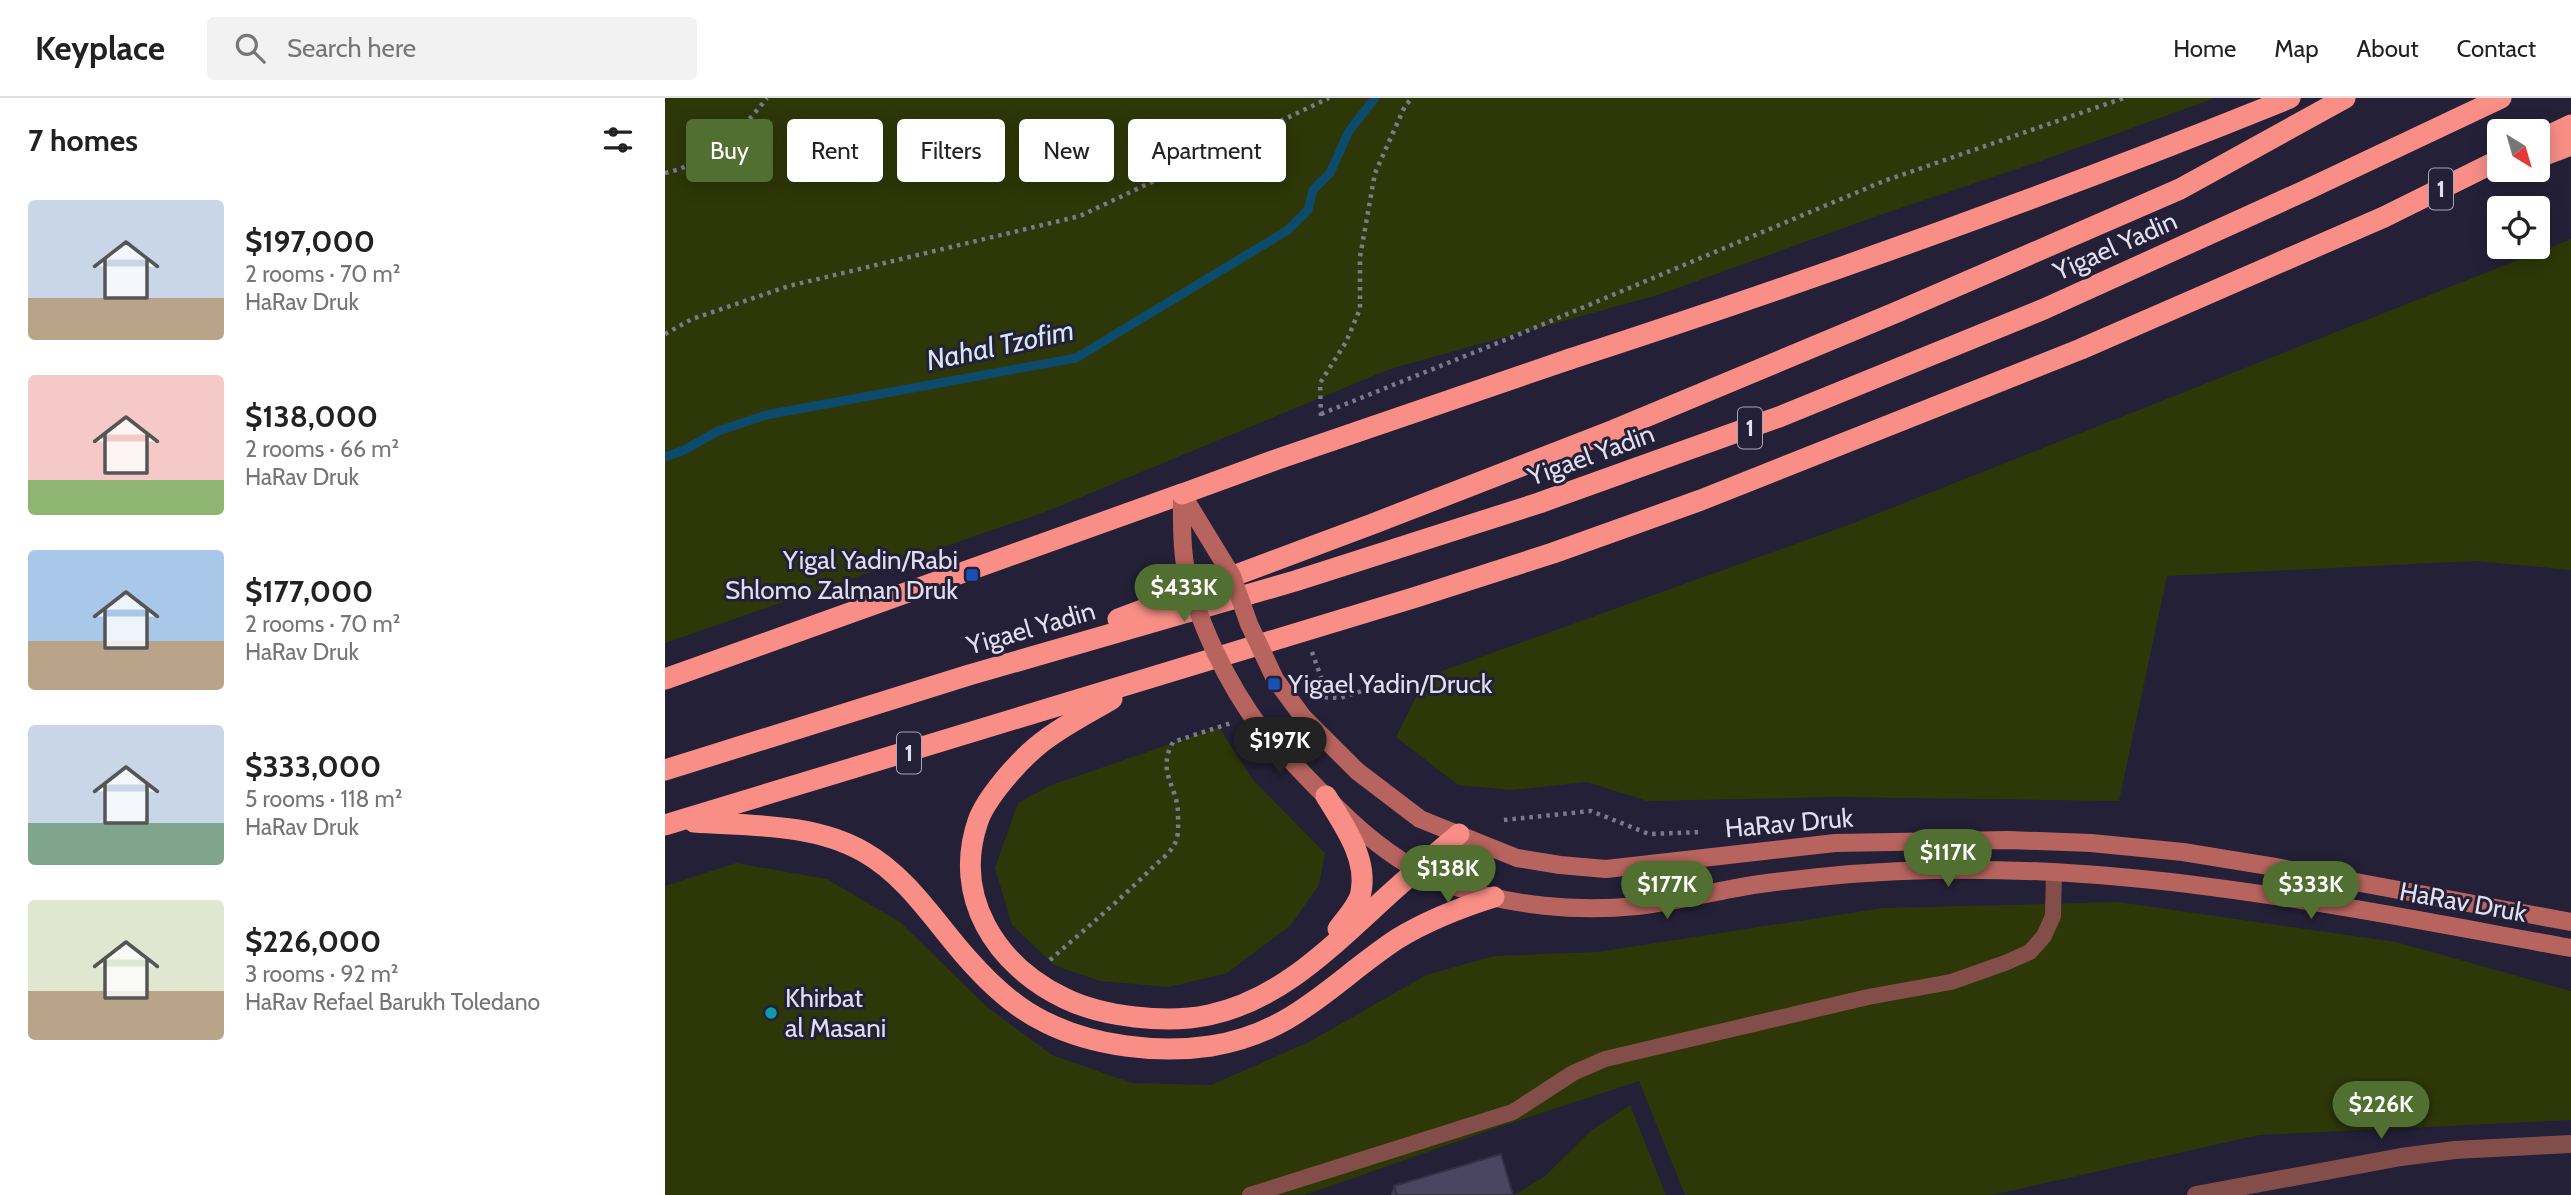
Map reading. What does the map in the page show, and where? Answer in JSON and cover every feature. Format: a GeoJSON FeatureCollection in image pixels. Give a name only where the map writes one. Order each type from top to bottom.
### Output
{"type":"FeatureCollection","features":[{"type":"Feature","properties":{"kind":"highway"},"geometry":{"type":"LineString","coordinates":[[665,679],[1277,459],[1730,307],[1982,218],[2290,98]]}},
{"type":"Feature","properties":{"kind":"highway"},"geometry":{"type":"LineString","coordinates":[[969,675],[1526,464],[1897,313],[2180,189],[2346,98]]}},
{"type":"Feature","properties":{"kind":"highway","name":"Yigael Yadin"},"geometry":{"type":"LineString","coordinates":[[665,770],[969,675],[1295,581],[1539,503],[1779,417],[2044,309],[2501,98]]}},
{"type":"Feature","properties":{"kind":"highway"},"geometry":{"type":"LineString","coordinates":[[2550,135],[2571,125]]}},
{"type":"Feature","properties":{"kind":"highway"},"geometry":{"type":"LineString","coordinates":[[2550,153],[2571,145]]}},
{"type":"Feature","properties":{"kind":"highway","name":"1"},"geometry":{"type":"LineString","coordinates":[[673,823],[1304,632],[1553,553],[1714,495],[2081,349],[2384,217],[2487,166]]}},
{"type":"Feature","properties":{"kind":"highway"},"geometry":{"type":"LineString","coordinates":[[2384,217],[2487,178]]}},
{"type":"Feature","properties":{"kind":"highway"},"geometry":{"type":"LineString","coordinates":[[1137,683],[1036,747],[991,797],[978,820],[970,852],[969,877],[973,897],[993,939],[1012,962],[1031,978],[1066,1000],[1099,1010],[1170,1019],[1209,1015],[1275,990],[1318,959],[1415,870],[1459,834]]}},
{"type":"Feature","properties":{"kind":"highway"},"geometry":{"type":"LineString","coordinates":[[1318,959],[1361,894],[1362,873],[1352,839],[1327,796]]}},
{"type":"Feature","properties":{"kind":"highway"},"geometry":{"type":"LineString","coordinates":[[673,823],[808,831],[836,839],[865,853],[891,871],[968,959],[1007,998],[1044,1022],[1079,1035],[1143,1047],[1210,1046],[1242,1040],[1283,1023],[1326,995],[1386,947],[1422,925],[1459,908],[1494,898]]}},
{"type":"Feature","properties":{"kind":"street","name":"HaRav Druk"},"geometry":{"type":"LineString","coordinates":[[1182,494],[1233,576],[1249,624],[1275,679],[1303,717],[1357,771],[1387,797],[1420,819],[1517,858],[1606,869],[1835,843],[2008,840],[2091,843],[2183,852],[2275,867],[2571,922]]}},
{"type":"Feature","properties":{"kind":"street","name":"HaRav Druk"},"geometry":{"type":"LineString","coordinates":[[1182,494],[1182,541],[1185,566],[1193,593],[1215,650],[1235,689],[1262,730],[1390,855],[1415,870],[1453,886],[1494,898],[1536,905],[1589,908],[1638,906],[1756,885],[1932,870],[2119,875],[2268,894],[2571,948]]}},
{"type":"Feature","properties":{"kind":"street"},"geometry":{"type":"LineString","coordinates":[[2196,1195],[2401,1157],[2455,1150],[2571,1144]]}},
{"type":"Feature","properties":{"kind":"lane"},"geometry":{"type":"LineString","coordinates":[[1250,1195],[1513,1111],[1573,1073],[1605,1059],[1868,997],[1951,982],[2005,963],[2030,952],[2044,936],[2053,916],[2054,872]]}},
{"type":"Feature","properties":{"kind":"path"},"geometry":{"type":"LineString","coordinates":[[665,173],[698,162],[712,153],[733,137],[767,98]]}},
{"type":"Feature","properties":{"kind":"path"},"geometry":{"type":"LineString","coordinates":[[665,334],[692,319],[789,286],[1080,216],[1329,98]]}},
{"type":"Feature","properties":{"kind":"path"},"geometry":{"type":"LineString","coordinates":[[1412,98],[1405,106],[1375,173],[1360,257],[1360,309],[1346,342],[1320,383],[1321,414],[1528,331],[1884,181],[2124,98]]}},
{"type":"Feature","properties":{"kind":"path"},"geometry":{"type":"LineString","coordinates":[[1304,632],[1328,697]]}},
{"type":"Feature","properties":{"kind":"path"},"geometry":{"type":"LineString","coordinates":[[1340,698],[1393,681]]}},
{"type":"Feature","properties":{"kind":"path"},"geometry":{"type":"LineString","coordinates":[[1031,978],[1171,850],[1177,840],[1178,815],[1177,803],[1167,776]]}},
{"type":"Feature","properties":{"kind":"green space"},"geometry":{"type":"Polygon","coordinates":[[[665,98],[2215,98],[1661,294],[1390,369],[1045,512],[665,643],[665,98]]]}},
{"type":"Feature","properties":{"kind":"green space"},"geometry":{"type":"Polygon","coordinates":[[[2571,239],[2571,570],[2475,561],[2167,576],[2119,801],[1834,797],[1647,801],[1587,782],[1512,790],[1458,785],[1396,737],[1423,682],[1442,671],[1851,524],[2520,259],[2550,259],[2550,247],[2571,239]]]}},
{"type":"Feature","properties":{"kind":"green space"},"geometry":{"type":"Polygon","coordinates":[[[1219,727],[1253,780],[1325,853],[1319,885],[1291,925],[1227,973],[1169,987],[1100,981],[1054,965],[1012,925],[995,868],[1018,803],[1049,786],[1219,727]]]}},
{"type":"Feature","properties":{"kind":"green space"},"geometry":{"type":"Polygon","coordinates":[[[736,863],[827,879],[900,922],[987,1007],[1052,1055],[1132,1083],[1211,1085],[1309,1042],[1426,975],[1494,956],[1597,952],[1883,908],[2118,902],[2396,942],[2571,991],[2571,1120],[2259,1135],[1992,1195],[1685,1195],[1639,1081],[1305,1195],[665,1195],[665,886],[736,863]]]}},
{"type":"Feature","properties":{"kind":"green space"},"geometry":{"type":"Polygon","coordinates":[[[1630,1105],[1666,1195],[1514,1195],[1544,1177],[1592,1130],[1630,1105]]]}},
{"type":"Feature","properties":{"kind":"building"},"geometry":{"type":"Polygon","coordinates":[[[1501,1154],[1513,1195],[1397,1195],[1394,1186],[1501,1154]]]}},
{"type":"Feature","properties":{"kind":"waterway","name":"Nahal Tzofim"},"geometry":{"type":"LineString","coordinates":[[665,457],[718,431],[766,415],[1076,358],[1288,230],[1308,210],[1313,190],[1330,173],[1349,131],[1375,98]]}},
{"type":"Feature","properties":{"kind":"place","name":"Yigal Yadin/Rabi Shlomo Zalman Druk"},"geometry":{"type":"Point","coordinates":[972,575]}},
{"type":"Feature","properties":{"kind":"place","name":"Yigael Yadin/Druck"},"geometry":{"type":"Point","coordinates":[1274,684]}},
{"type":"Feature","properties":{"kind":"place","name":"Khirbat al Masani"},"geometry":{"type":"Point","coordinates":[771,1013]}}]}
